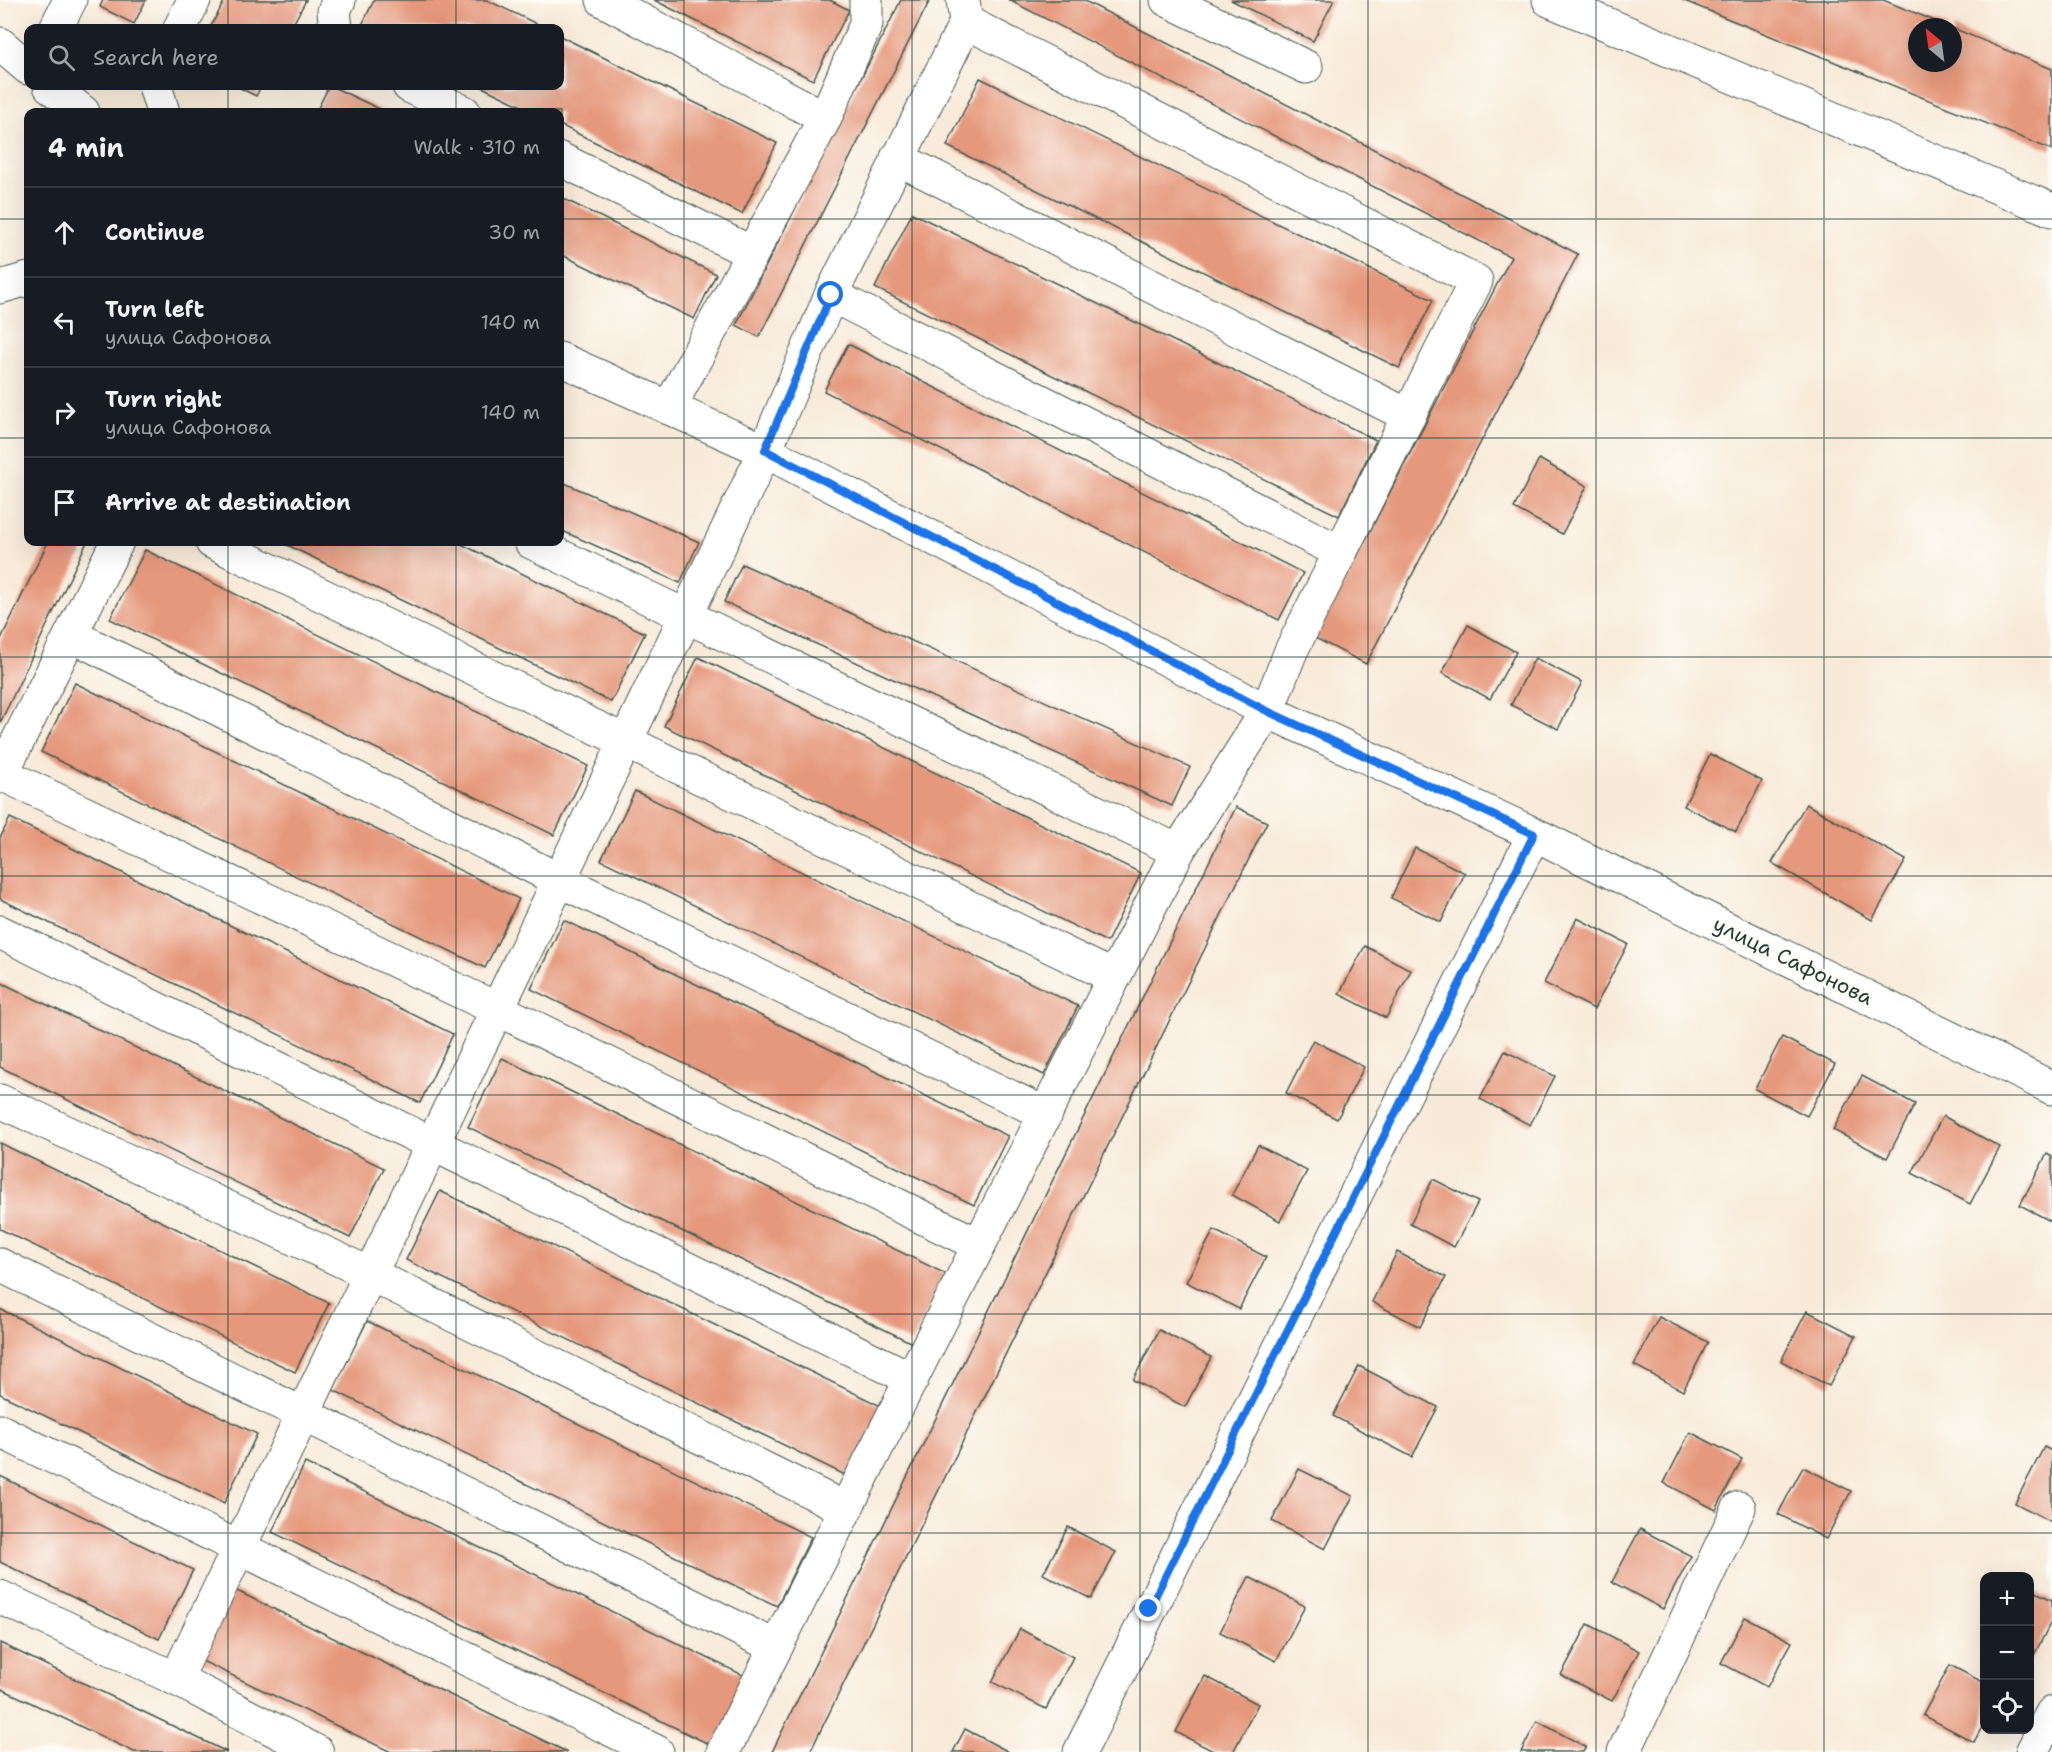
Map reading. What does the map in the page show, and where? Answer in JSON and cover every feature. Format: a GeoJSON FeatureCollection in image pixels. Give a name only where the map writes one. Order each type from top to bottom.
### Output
{"type":"FeatureCollection","features":[{"type":"Feature","properties":{"kind":"street"},"geometry":{"type":"LineString","coordinates":[[58,24],[70,0]]}},
{"type":"Feature","properties":{"kind":"street"},"geometry":{"type":"LineString","coordinates":[[182,24],[194,0]]}},
{"type":"Feature","properties":{"kind":"street"},"geometry":{"type":"LineString","coordinates":[[336,24],[334,11],[339,0]]}},
{"type":"Feature","properties":{"kind":"street"},"geometry":{"type":"LineString","coordinates":[[603,0],[825,117]]}},
{"type":"Feature","properties":{"kind":"street"},"geometry":{"type":"LineString","coordinates":[[669,408],[825,117],[866,24],[866,0]]}},
{"type":"Feature","properties":{"kind":"street"},"geometry":{"type":"LineString","coordinates":[[1167,0],[1306,67]]}},
{"type":"Feature","properties":{"kind":"street"},"geometry":{"type":"LineString","coordinates":[[1549,0],[2052,210]]}},
{"type":"Feature","properties":{"kind":"street"},"geometry":{"type":"LineString","coordinates":[[176,1679],[765,450],[831,295],[964,11],[1476,281],[1291,651],[1267,711],[1178,851],[723,1752]]}},
{"type":"Feature","properties":{"kind":"street"},"geometry":{"type":"LineString","coordinates":[[0,44],[24,65]]}},
{"type":"Feature","properties":{"kind":"street"},"geometry":{"type":"LineString","coordinates":[[55,90],[78,108]]}},
{"type":"Feature","properties":{"kind":"street"},"geometry":{"type":"LineString","coordinates":[[156,90],[162,108]]}},
{"type":"Feature","properties":{"kind":"street"},"geometry":{"type":"LineString","coordinates":[[417,90],[456,108]]}},
{"type":"Feature","properties":{"kind":"street"},"geometry":{"type":"LineString","coordinates":[[897,158],[1408,416]]}},
{"type":"Feature","properties":{"kind":"street"},"geometry":{"type":"LineString","coordinates":[[564,161],[752,253]]}},
{"type":"Feature","properties":{"kind":"street"},"geometry":{"type":"LineString","coordinates":[[0,287],[24,280]]}},
{"type":"Feature","properties":{"kind":"street"},"geometry":{"type":"LineString","coordinates":[[831,295],[1340,552]]}},
{"type":"Feature","properties":{"kind":"street","name":"улица Сафонова"},"geometry":{"type":"LineString","coordinates":[[564,361],[765,450],[1267,711],[1534,834],[2052,1088]]}},
{"type":"Feature","properties":{"kind":"street"},"geometry":{"type":"LineString","coordinates":[[115,546],[1,776],[497,1009],[979,1245]]}},
{"type":"Feature","properties":{"kind":"street"},"geometry":{"type":"LineString","coordinates":[[220,546],[1114,977]]}},
{"type":"Feature","properties":{"kind":"street"},"geometry":{"type":"LineString","coordinates":[[539,546],[1178,851]]}},
{"type":"Feature","properties":{"kind":"street"},"geometry":{"type":"LineString","coordinates":[[71,635],[559,880],[1046,1114]]}},
{"type":"Feature","properties":{"kind":"street"},"geometry":{"type":"LineString","coordinates":[[1080,1752],[1534,834]]}},
{"type":"Feature","properties":{"kind":"street"},"geometry":{"type":"LineString","coordinates":[[0,932],[912,1379]]}},
{"type":"Feature","properties":{"kind":"street"},"geometry":{"type":"LineString","coordinates":[[0,1101],[370,1274],[846,1509]]}},
{"type":"Feature","properties":{"kind":"street"},"geometry":{"type":"LineString","coordinates":[[0,1265],[776,1647]]}},
{"type":"Feature","properties":{"kind":"street"},"geometry":{"type":"LineString","coordinates":[[0,1431],[657,1752]]}},
{"type":"Feature","properties":{"kind":"street"},"geometry":{"type":"LineString","coordinates":[[1624,1752],[1739,1508]]}},
{"type":"Feature","properties":{"kind":"street"},"geometry":{"type":"LineString","coordinates":[[0,1597],[176,1679],[317,1752]]}},
{"type":"Feature","properties":{"kind":"street"},"geometry":{"type":"LineString","coordinates":[[2032,1752],[2052,1713]]}},
{"type":"Feature","properties":{"kind":"building"},"geometry":{"type":"Polygon","coordinates":[[[103,0],[146,0],[134,24],[100,7],[103,0]]]}},
{"type":"Feature","properties":{"kind":"building"},"geometry":{"type":"Polygon","coordinates":[[[225,0],[306,0],[293,24],[212,24],[225,0]]]}},
{"type":"Feature","properties":{"kind":"building"},"geometry":{"type":"Polygon","coordinates":[[[374,0],[487,0],[537,24],[362,24],[374,0]]]}},
{"type":"Feature","properties":{"kind":"building"},"geometry":{"type":"Polygon","coordinates":[[[654,0],[830,0],[849,10],[813,80],[654,0]]]}},
{"type":"Feature","properties":{"kind":"building"},"geometry":{"type":"Polygon","coordinates":[[[901,0],[930,0],[759,337],[736,325],[901,0]]]}},
{"type":"Feature","properties":{"kind":"building"},"geometry":{"type":"Polygon","coordinates":[[[1009,0],[1083,0],[1578,254],[1366,664],[1315,638],[1511,257],[1009,0]]]}},
{"type":"Feature","properties":{"kind":"building"},"geometry":{"type":"Polygon","coordinates":[[[1231,0],[1334,0],[1313,41],[1231,0]]]}},
{"type":"Feature","properties":{"kind":"building"},"geometry":{"type":"Polygon","coordinates":[[[1682,0],[1883,0],[1928,18],[1908,18],[1908,72],[1962,72],[1962,32],[2052,69],[2052,150],[1682,0]]]}},
{"type":"Feature","properties":{"kind":"building"},"geometry":{"type":"Polygon","coordinates":[[[564,38],[777,143],[742,214],[564,127],[564,108],[526,108],[488,90],[564,90],[564,38]]]}},
{"type":"Feature","properties":{"kind":"building"},"geometry":{"type":"Polygon","coordinates":[[[980,78],[1433,300],[1399,368],[947,146],[980,78]]]}},
{"type":"Feature","properties":{"kind":"building"},"geometry":{"type":"Polygon","coordinates":[[[244,90],[259,90],[256,96],[244,90]]]}},
{"type":"Feature","properties":{"kind":"building"},"geometry":{"type":"Polygon","coordinates":[[[327,90],[339,90],[378,108],[318,108],[327,90]]]}},
{"type":"Feature","properties":{"kind":"building"},"geometry":{"type":"Polygon","coordinates":[[[564,199],[716,274],[694,319],[564,256],[564,199]]]}},
{"type":"Feature","properties":{"kind":"building"},"geometry":{"type":"Polygon","coordinates":[[[912,213],[1376,440],[1339,516],[875,288],[912,213]]]}},
{"type":"Feature","properties":{"kind":"building"},"geometry":{"type":"Polygon","coordinates":[[[848,344],[1303,573],[1279,620],[824,391],[848,344]]]}},
{"type":"Feature","properties":{"kind":"building"},"geometry":{"type":"Polygon","coordinates":[[[1539,459],[1587,486],[1562,534],[1514,508],[1539,459]]]}},
{"type":"Feature","properties":{"kind":"building"},"geometry":{"type":"Polygon","coordinates":[[[564,483],[699,542],[680,583],[564,532],[564,483]]]}},
{"type":"Feature","properties":{"kind":"building"},"geometry":{"type":"Polygon","coordinates":[[[46,546],[85,546],[0,723],[0,641],[46,546]]]}},
{"type":"Feature","properties":{"kind":"building"},"geometry":{"type":"Polygon","coordinates":[[[289,546],[465,546],[645,633],[611,702],[289,546]]]}},
{"type":"Feature","properties":{"kind":"building"},"geometry":{"type":"Polygon","coordinates":[[[145,550],[588,766],[554,835],[110,619],[145,550]]]}},
{"type":"Feature","properties":{"kind":"building"},"geometry":{"type":"Polygon","coordinates":[[[742,564],[1190,767],[1172,806],[724,602],[742,564]]]}},
{"type":"Feature","properties":{"kind":"building"},"geometry":{"type":"Polygon","coordinates":[[[1468,625],[1516,652],[1490,699],[1442,673],[1468,625]]]}},
{"type":"Feature","properties":{"kind":"building"},"geometry":{"type":"Polygon","coordinates":[[[698,657],[1141,873],[1107,942],[664,726],[698,657]]]}},
{"type":"Feature","properties":{"kind":"building"},"geometry":{"type":"Polygon","coordinates":[[[1535,658],[1582,682],[1558,729],[1511,705],[1535,658]]]}},
{"type":"Feature","properties":{"kind":"building"},"geometry":{"type":"Polygon","coordinates":[[[75,683],[519,899],[485,968],[41,752],[75,683]]]}},
{"type":"Feature","properties":{"kind":"building"},"geometry":{"type":"Polygon","coordinates":[[[1710,754],[1762,781],[1736,832],[1684,806],[1710,754]]]}},
{"type":"Feature","properties":{"kind":"building"},"geometry":{"type":"Polygon","coordinates":[[[635,791],[1078,1006],[1044,1075],[601,860],[635,791]]]}},
{"type":"Feature","properties":{"kind":"building"},"geometry":{"type":"Polygon","coordinates":[[[1806,804],[1906,860],[1872,920],[1772,863],[1806,804]]]}},
{"type":"Feature","properties":{"kind":"building"},"geometry":{"type":"Polygon","coordinates":[[[1236,807],[1267,822],[810,1752],[772,1752],[1236,807]]]}},
{"type":"Feature","properties":{"kind":"building"},"geometry":{"type":"Polygon","coordinates":[[[10,818],[453,1034],[420,1103],[0,899],[0,838],[10,818]]]}},
{"type":"Feature","properties":{"kind":"building"},"geometry":{"type":"Polygon","coordinates":[[[1415,848],[1465,873],[1441,922],[1391,898],[1415,848]]]}},
{"type":"Feature","properties":{"kind":"building"},"geometry":{"type":"Polygon","coordinates":[[[1577,918],[1628,944],[1594,1009],[1544,983],[1577,918]]]}},
{"type":"Feature","properties":{"kind":"building"},"geometry":{"type":"Polygon","coordinates":[[[564,920],[1008,1136],[974,1205],[531,989],[564,920]]]}},
{"type":"Feature","properties":{"kind":"building"},"geometry":{"type":"Polygon","coordinates":[[[1365,946],[1411,970],[1386,1018],[1339,994],[1365,946]]]}},
{"type":"Feature","properties":{"kind":"building"},"geometry":{"type":"Polygon","coordinates":[[[0,982],[384,1168],[350,1238],[0,1067],[0,982]]]}},
{"type":"Feature","properties":{"kind":"building"},"geometry":{"type":"Polygon","coordinates":[[[1782,1037],[1835,1064],[1807,1116],[1755,1089],[1782,1037]]]}},
{"type":"Feature","properties":{"kind":"building"},"geometry":{"type":"Polygon","coordinates":[[[1313,1040],[1364,1067],[1337,1119],[1286,1093],[1313,1040]]]}},
{"type":"Feature","properties":{"kind":"building"},"geometry":{"type":"Polygon","coordinates":[[[1505,1051],[1555,1076],[1530,1125],[1480,1099],[1505,1051]]]}},
{"type":"Feature","properties":{"kind":"building"},"geometry":{"type":"Polygon","coordinates":[[[502,1058],[946,1274],[912,1343],[468,1127],[502,1058]]]}},
{"type":"Feature","properties":{"kind":"building"},"geometry":{"type":"Polygon","coordinates":[[[1862,1076],[1915,1104],[1887,1158],[1833,1130],[1862,1076]]]}},
{"type":"Feature","properties":{"kind":"building"},"geometry":{"type":"Polygon","coordinates":[[[1943,1116],[2000,1147],[1970,1204],[1912,1173],[1943,1116]]]}},
{"type":"Feature","properties":{"kind":"building"},"geometry":{"type":"Polygon","coordinates":[[[0,1143],[329,1303],[295,1372],[0,1229],[0,1143]]]}},
{"type":"Feature","properties":{"kind":"building"},"geometry":{"type":"Polygon","coordinates":[[[1258,1145],[1307,1171],[1280,1221],[1232,1195],[1258,1145]]]}},
{"type":"Feature","properties":{"kind":"building"},"geometry":{"type":"Polygon","coordinates":[[[2047,1154],[2052,1157],[2052,1222],[2020,1205],[2047,1154]]]}},
{"type":"Feature","properties":{"kind":"building"},"geometry":{"type":"Polygon","coordinates":[[[1433,1179],[1478,1202],[1454,1247],[1410,1224],[1433,1179]]]}},
{"type":"Feature","properties":{"kind":"building"},"geometry":{"type":"Polygon","coordinates":[[[440,1191],[883,1407],[849,1477],[406,1260],[440,1191]]]}},
{"type":"Feature","properties":{"kind":"building"},"geometry":{"type":"Polygon","coordinates":[[[1214,1230],[1266,1257],[1239,1309],[1186,1282],[1214,1230]]]}},
{"type":"Feature","properties":{"kind":"building"},"geometry":{"type":"Polygon","coordinates":[[[1397,1252],[1446,1277],[1420,1327],[1372,1302],[1397,1252]]]}},
{"type":"Feature","properties":{"kind":"building"},"geometry":{"type":"Polygon","coordinates":[[[0,1309],[257,1434],[224,1503],[0,1394],[0,1309]]]}},
{"type":"Feature","properties":{"kind":"building"},"geometry":{"type":"Polygon","coordinates":[[[1807,1311],[1856,1336],[1829,1386],[1781,1361],[1807,1311]]]}},
{"type":"Feature","properties":{"kind":"building"},"geometry":{"type":"Polygon","coordinates":[[[1659,1317],[1708,1342],[1683,1391],[1634,1365],[1659,1317]]]}},
{"type":"Feature","properties":{"kind":"building"},"geometry":{"type":"Polygon","coordinates":[[[367,1321],[811,1537],[777,1606],[333,1390],[367,1321]]]}},
{"type":"Feature","properties":{"kind":"building"},"geometry":{"type":"Polygon","coordinates":[[[1159,1330],[1211,1357],[1185,1407],[1133,1380],[1159,1330]]]}},
{"type":"Feature","properties":{"kind":"building"},"geometry":{"type":"Polygon","coordinates":[[[1359,1366],[1438,1407],[1412,1457],[1333,1416],[1359,1366]]]}},
{"type":"Feature","properties":{"kind":"building"},"geometry":{"type":"Polygon","coordinates":[[[1690,1432],[1742,1459],[1716,1510],[1664,1483],[1690,1432]]]}},
{"type":"Feature","properties":{"kind":"building"},"geometry":{"type":"Polygon","coordinates":[[[2044,1447],[2052,1451],[2052,1522],[2015,1503],[2044,1447]]]}},
{"type":"Feature","properties":{"kind":"building"},"geometry":{"type":"Polygon","coordinates":[[[305,1463],[749,1678],[715,1747],[272,1532],[305,1463]]]}},
{"type":"Feature","properties":{"kind":"building"},"geometry":{"type":"Polygon","coordinates":[[[1803,1467],[1851,1491],[1826,1539],[1778,1514],[1803,1467]]]}},
{"type":"Feature","properties":{"kind":"building"},"geometry":{"type":"Polygon","coordinates":[[[1299,1469],[1353,1496],[1325,1549],[1272,1521],[1299,1469]]]}},
{"type":"Feature","properties":{"kind":"building"},"geometry":{"type":"Polygon","coordinates":[[[0,1476],[193,1570],[159,1639],[0,1562],[0,1476]]]}},
{"type":"Feature","properties":{"kind":"building"},"geometry":{"type":"Polygon","coordinates":[[[1068,1527],[1116,1552],[1091,1599],[1043,1574],[1068,1527]]]}},
{"type":"Feature","properties":{"kind":"building"},"geometry":{"type":"Polygon","coordinates":[[[1640,1529],[1691,1556],[1663,1609],[1612,1582],[1640,1529]]]}},
{"type":"Feature","properties":{"kind":"building"},"geometry":{"type":"Polygon","coordinates":[[[1249,1577],[1305,1606],[1276,1661],[1220,1632],[1249,1577]]]}},
{"type":"Feature","properties":{"kind":"building"},"geometry":{"type":"Polygon","coordinates":[[[235,1590],[567,1752],[391,1752],[200,1660],[235,1590]]]}},
{"type":"Feature","properties":{"kind":"building"},"geometry":{"type":"Polygon","coordinates":[[[2034,1591],[2052,1600],[2052,1620],[2034,1655],[2034,1591]]]}},
{"type":"Feature","properties":{"kind":"building"},"geometry":{"type":"Polygon","coordinates":[[[1745,1617],[1792,1642],[1767,1687],[1721,1663],[1745,1617]]]}},
{"type":"Feature","properties":{"kind":"building"},"geometry":{"type":"Polygon","coordinates":[[[1588,1624],[1639,1651],[1612,1701],[1561,1675],[1588,1624]]]}},
{"type":"Feature","properties":{"kind":"building"},"geometry":{"type":"Polygon","coordinates":[[[1020,1629],[1073,1657],[1046,1709],[992,1682],[1020,1629]]]}},
{"type":"Feature","properties":{"kind":"building"},"geometry":{"type":"Polygon","coordinates":[[[0,1643],[227,1752],[134,1752],[0,1688],[0,1643]]]}},
{"type":"Feature","properties":{"kind":"building"},"geometry":{"type":"Polygon","coordinates":[[[1950,1665],[1980,1681],[1980,1731],[1974,1742],[1923,1715],[1950,1665]]]}},
{"type":"Feature","properties":{"kind":"building"},"geometry":{"type":"Polygon","coordinates":[[[1205,1676],[1258,1704],[1233,1752],[1215,1752],[1176,1732],[1205,1676]]]}},
{"type":"Feature","properties":{"kind":"building"},"geometry":{"type":"Polygon","coordinates":[[[1537,1721],[1586,1747],[1583,1752],[1521,1752],[1537,1721]]]}},
{"type":"Feature","properties":{"kind":"building"},"geometry":{"type":"Polygon","coordinates":[[[965,1729],[1009,1752],[953,1752],[965,1729]]]}},
{"type":"Feature","properties":{"kind":"route"},"geometry":{"type":"LineString","coordinates":[[831,295],[765,450],[1267,711],[1534,834],[1149,1609]]}}]}
